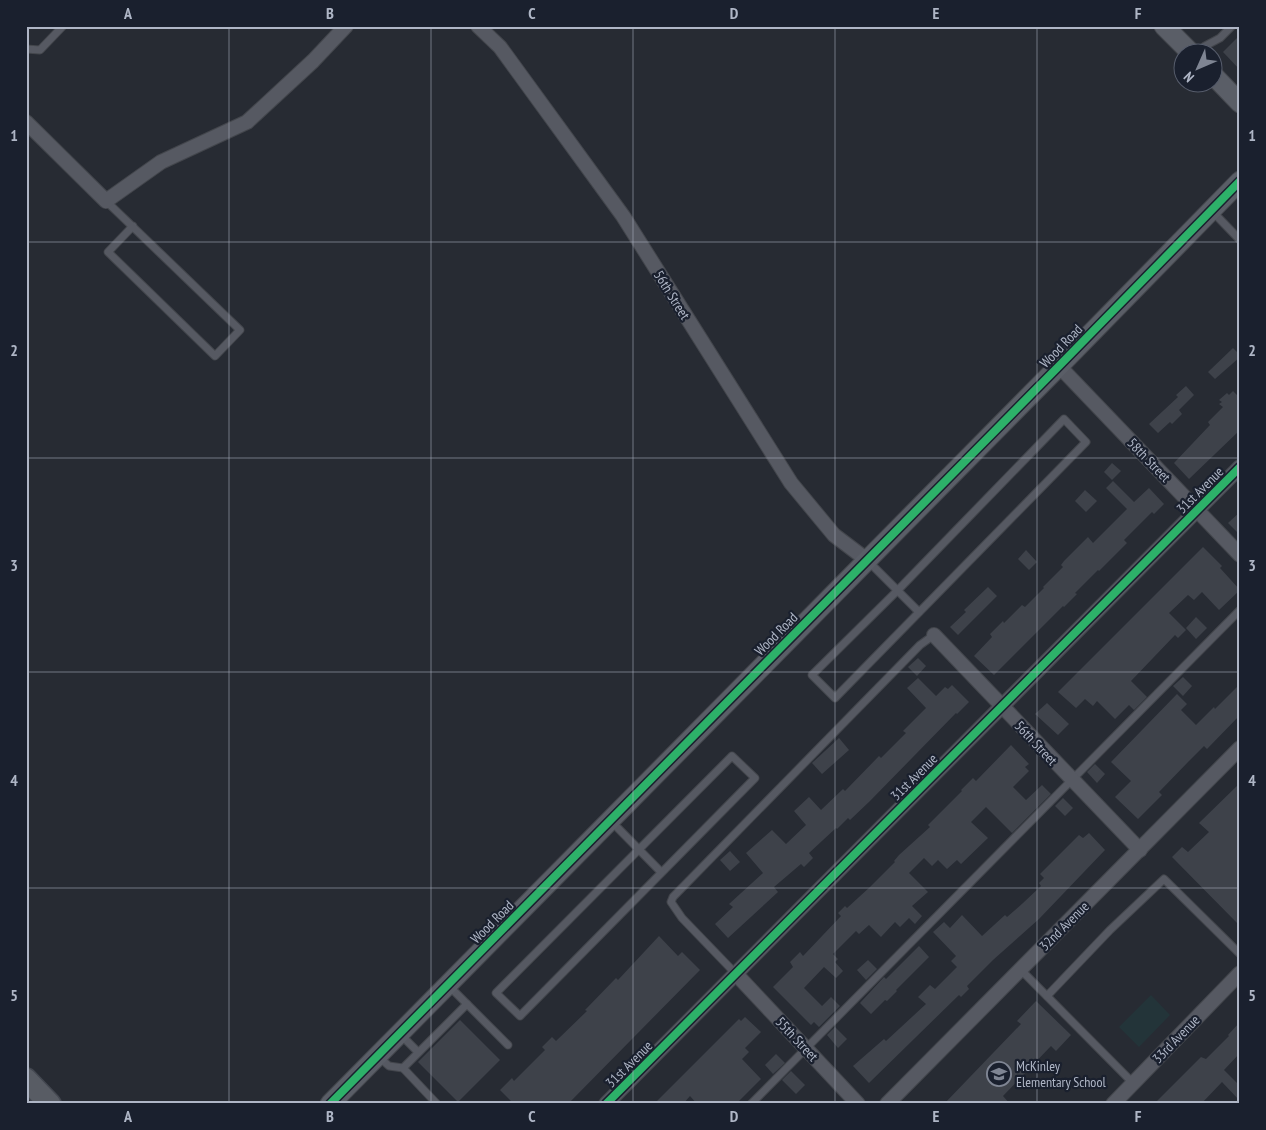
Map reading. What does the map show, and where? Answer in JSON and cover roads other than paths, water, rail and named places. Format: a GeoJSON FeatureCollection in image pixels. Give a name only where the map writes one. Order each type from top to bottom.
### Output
{"type":"FeatureCollection","features":[{"type":"Feature","properties":{"kind":"main road"},"geometry":{"type":"LineString","coordinates":[[26,1079],[50,1104]]}},
{"type":"Feature","properties":{"kind":"street"},"geometry":{"type":"LineString","coordinates":[[29,130],[106,201],[161,162],[247,122],[313,61],[346,26]]}},
{"type":"Feature","properties":{"kind":"street","name":"56th Street"},"geometry":{"type":"LineString","coordinates":[[478,26],[500,47],[622,216],[791,483],[834,535],[867,560]]}},
{"type":"Feature","properties":{"kind":"street"},"geometry":{"type":"LineString","coordinates":[[1164,26],[1180,42]]}},
{"type":"Feature","properties":{"kind":"street"},"geometry":{"type":"LineString","coordinates":[[1224,86],[1240,103]]}},
{"type":"Feature","properties":{"kind":"street","name":"Wood Road"},"geometry":{"type":"LineString","coordinates":[[330,1104],[1240,181]]}},
{"type":"Feature","properties":{"kind":"street","name":"58th Street"},"geometry":{"type":"LineString","coordinates":[[1059,366],[1240,555]]}},
{"type":"Feature","properties":{"kind":"street","name":"31st Avenue"},"geometry":{"type":"LineString","coordinates":[[606,1104],[1240,467]]}},
{"type":"Feature","properties":{"kind":"street","name":"56th Street"},"geometry":{"type":"LineString","coordinates":[[934,635],[1140,850]]}},
{"type":"Feature","properties":{"kind":"street","name":"32nd Avenue"},"geometry":{"type":"LineString","coordinates":[[892,1102],[1240,748]]}},
{"type":"Feature","properties":{"kind":"street","name":"33rd Avenue"},"geometry":{"type":"LineString","coordinates":[[1113,1104],[1240,973]]}},
{"type":"Feature","properties":{"kind":"street","name":"55th Street"},"geometry":{"type":"LineString","coordinates":[[736,974],[858,1104]]}},
{"type":"Feature","properties":{"kind":"lane"},"geometry":{"type":"LineString","coordinates":[[26,49],[40,50],[64,26]]}},
{"type":"Feature","properties":{"kind":"lane"},"geometry":{"type":"LineString","coordinates":[[1212,42],[1220,38],[1232,26]]}},
{"type":"Feature","properties":{"kind":"lane"},"geometry":{"type":"LineString","coordinates":[[106,201],[132,226],[240,330],[215,356],[108,252],[132,226]]}},
{"type":"Feature","properties":{"kind":"lane"},"geometry":{"type":"LineString","coordinates":[[1211,210],[1240,240]]}},
{"type":"Feature","properties":{"kind":"lane"},"geometry":{"type":"LineString","coordinates":[[1064,419],[1086,442],[919,612],[835,698],[812,675],[898,590],[1064,419]]}},
{"type":"Feature","properties":{"kind":"lane"},"geometry":{"type":"LineString","coordinates":[[867,560],[919,612]]}},
{"type":"Feature","properties":{"kind":"lane"},"geometry":{"type":"LineString","coordinates":[[750,1104],[1240,610]]}},
{"type":"Feature","properties":{"kind":"lane"},"geometry":{"type":"LineString","coordinates":[[736,974],[674,908],[673,897],[920,645],[934,635]]}},
{"type":"Feature","properties":{"kind":"lane"},"geometry":{"type":"LineString","coordinates":[[732,756],[755,778],[662,872],[520,1016],[496,993],[732,756]]}},
{"type":"Feature","properties":{"kind":"lane"},"geometry":{"type":"LineString","coordinates":[[610,820],[662,872]]}},
{"type":"Feature","properties":{"kind":"lane"},"geometry":{"type":"LineString","coordinates":[[1048,996],[1110,930],[1164,879],[1240,954]]}},
{"type":"Feature","properties":{"kind":"lane"},"geometry":{"type":"LineString","coordinates":[[1021,970],[1133,1083]]}},
{"type":"Feature","properties":{"kind":"lane"},"geometry":{"type":"LineString","coordinates":[[448,985],[508,1045]]}},
{"type":"Feature","properties":{"kind":"lane"},"geometry":{"type":"LineString","coordinates":[[402,1068],[467,1004]]}},
{"type":"Feature","properties":{"kind":"lane"},"geometry":{"type":"LineString","coordinates":[[399,1034],[418,1052]]}},
{"type":"Feature","properties":{"kind":"lane"},"geometry":{"type":"LineString","coordinates":[[377,1056],[389,1066],[402,1068],[437,1104]]}},
{"type":"Feature","properties":{"kind":"place","name":"McKinley Elementary School"},"geometry":{"type":"Point","coordinates":[999,1074]}}]}
